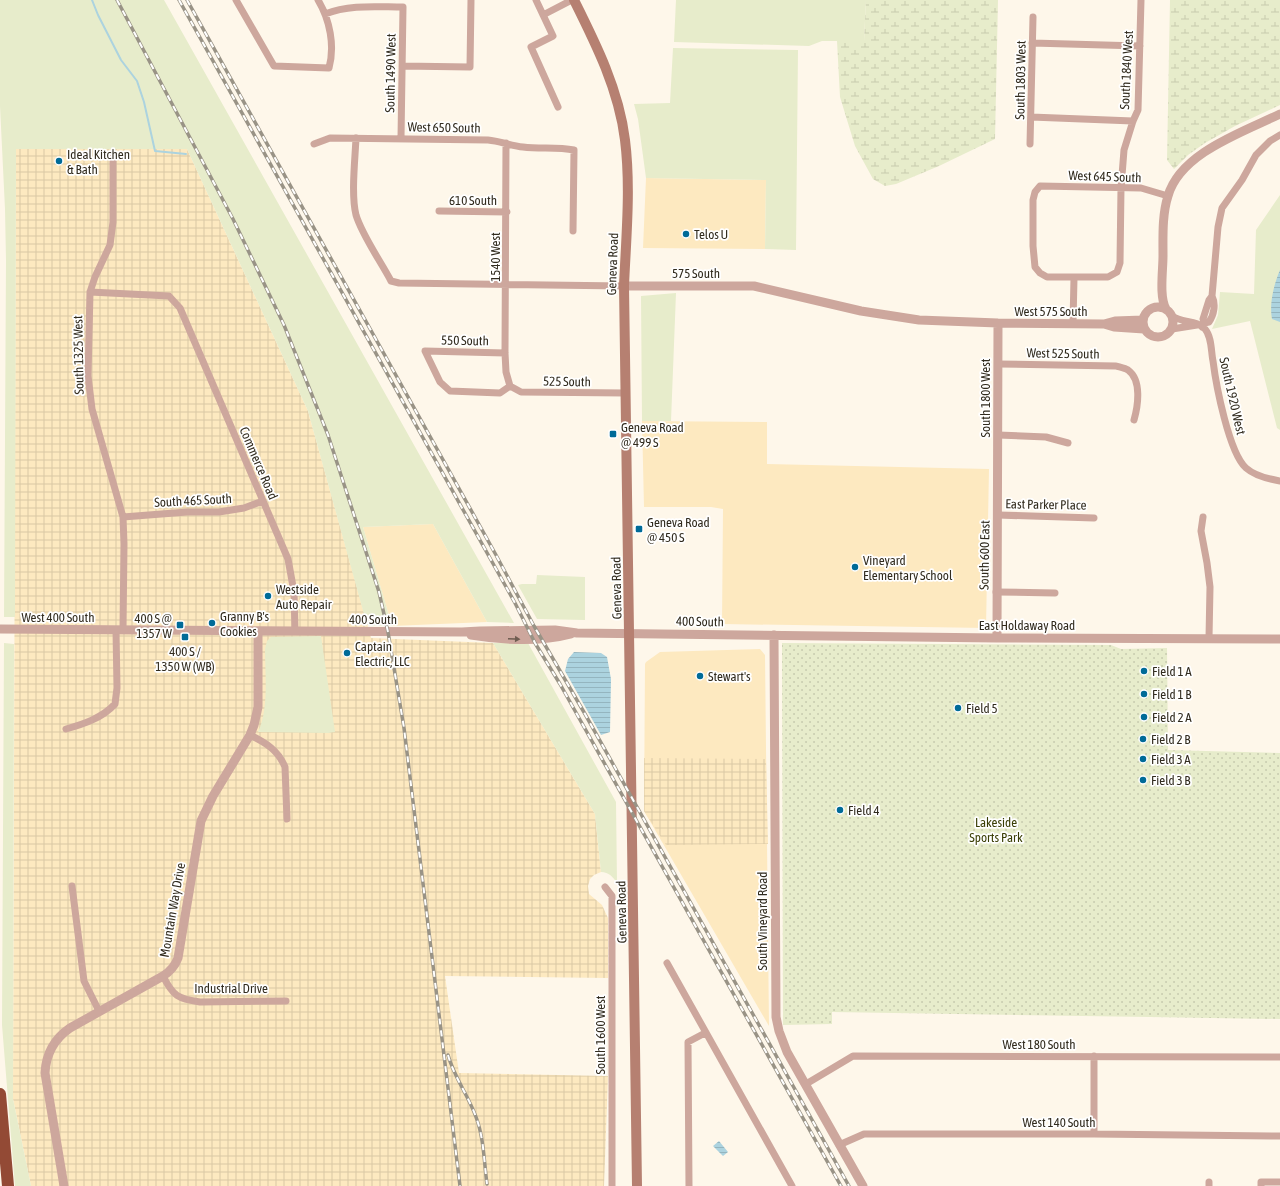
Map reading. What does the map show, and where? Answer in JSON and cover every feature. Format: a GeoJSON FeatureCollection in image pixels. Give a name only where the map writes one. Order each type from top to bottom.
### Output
{"type":"FeatureCollection","features":[{"type":"Feature","properties":{"kind":"highway"},"geometry":{"type":"LineString","coordinates":[[0,1094],[8,1186]]}},
{"type":"Feature","properties":{"kind":"main road","name":"Geneva Road"},"geometry":{"type":"LineString","coordinates":[[573,0],[602,59],[616,99],[625,139],[628,185],[624,286],[636,1010],[637,1186]]}},
{"type":"Feature","properties":{"kind":"street"},"geometry":{"type":"LineString","coordinates":[[236,0],[274,66],[329,68],[332,56],[331,42],[325,14],[318,0]]}},
{"type":"Feature","properties":{"kind":"street"},"geometry":{"type":"LineString","coordinates":[[402,66],[470,67],[472,0]]}},
{"type":"Feature","properties":{"kind":"street"},"geometry":{"type":"LineString","coordinates":[[536,0],[553,36],[531,47],[558,107]]}},
{"type":"Feature","properties":{"kind":"street"},"geometry":{"type":"LineString","coordinates":[[543,15],[573,0]]}},
{"type":"Feature","properties":{"kind":"street","name":"South 1840 West"},"geometry":{"type":"LineString","coordinates":[[1074,278],[1108,277],[1117,272],[1120,263],[1121,188],[1124,150],[1138,110],[1141,0]]}},
{"type":"Feature","properties":{"kind":"street","name":"South 1490 West"},"geometry":{"type":"LineString","coordinates":[[325,14],[334,10],[357,7],[403,7],[401,138]]}},
{"type":"Feature","properties":{"kind":"street","name":"South 1803 West"},"geometry":{"type":"LineString","coordinates":[[1030,144],[1033,17]]}},
{"type":"Feature","properties":{"kind":"street"},"geometry":{"type":"LineString","coordinates":[[1032,43],[1140,46]]}},
{"type":"Feature","properties":{"kind":"street"},"geometry":{"type":"LineString","coordinates":[[1161,287],[1163,292],[1163,304],[1173,321],[1172,329],[1168,334],[1160,337],[1150,335],[1144,324],[1145,315],[1156,303],[1158,292],[1161,287],[1164,212],[1168,196],[1176,180],[1189,163],[1211,147],[1280,114]]}},
{"type":"Feature","properties":{"kind":"street"},"geometry":{"type":"LineString","coordinates":[[1031,117],[1133,121]]}},
{"type":"Feature","properties":{"kind":"street"},"geometry":{"type":"LineString","coordinates":[[1172,329],[1201,325],[1209,322],[1212,315],[1214,300],[1212,296],[1218,227],[1222,208],[1242,180],[1256,155],[1270,141],[1280,135]]}},
{"type":"Feature","properties":{"kind":"street","name":"West 650 South"},"geometry":{"type":"LineString","coordinates":[[314,144],[330,138],[488,140],[521,147],[565,148],[574,150],[573,231]]}},
{"type":"Feature","properties":{"kind":"street","name":"575 South"},"geometry":{"type":"LineString","coordinates":[[356,138],[354,202],[356,215],[391,281],[399,283],[754,286],[868,312],[919,320],[998,323]]}},
{"type":"Feature","properties":{"kind":"street","name":"1540 West"},"geometry":{"type":"LineString","coordinates":[[506,143],[507,212],[505,353],[506,372],[510,386]]}},
{"type":"Feature","properties":{"kind":"street","name":"South 1325 West"},"geometry":{"type":"LineString","coordinates":[[66,729],[81,725],[101,715],[115,704],[117,688],[124,544],[123,517],[92,409],[88,376],[90,292],[95,277],[110,245],[113,222],[113,153]]}},
{"type":"Feature","properties":{"kind":"street","name":"West 645 South"},"geometry":{"type":"LineString","coordinates":[[1074,278],[1047,277],[1040,273],[1035,267],[1034,200],[1035,192],[1040,186],[1141,188],[1168,196]]}},
{"type":"Feature","properties":{"kind":"street","name":"610 South"},"geometry":{"type":"LineString","coordinates":[[439,211],[507,212]]}},
{"type":"Feature","properties":{"kind":"street"},"geometry":{"type":"LineString","coordinates":[[1073,323],[1074,278]]}},
{"type":"Feature","properties":{"kind":"street","name":"Commerce Road"},"geometry":{"type":"LineString","coordinates":[[90,292],[169,296],[180,308],[288,559],[294,592],[295,632]]}},
{"type":"Feature","properties":{"kind":"street"},"geometry":{"type":"LineString","coordinates":[[1153,308],[1161,308],[1182,321],[1192,321],[1201,325]]}},
{"type":"Feature","properties":{"kind":"street","name":"West 575 South"},"geometry":{"type":"LineString","coordinates":[[998,323],[1104,324],[1115,321],[1144,324]]}},
{"type":"Feature","properties":{"kind":"street","name":"South 1800 West"},"geometry":{"type":"LineString","coordinates":[[998,323],[998,473]]}},
{"type":"Feature","properties":{"kind":"street","name":"South 1920 West"},"geometry":{"type":"LineString","coordinates":[[1201,325],[1206,330],[1209,338],[1230,439],[1236,455],[1246,468],[1263,478],[1280,481]]}},
{"type":"Feature","properties":{"kind":"street","name":"550 South"},"geometry":{"type":"LineString","coordinates":[[505,353],[425,352],[440,382],[450,391],[500,393],[510,386]]}},
{"type":"Feature","properties":{"kind":"street","name":"West 525 South"},"geometry":{"type":"LineString","coordinates":[[998,364],[1116,366],[1128,370],[1135,379],[1137,390],[1137,409],[1134,420]]}},
{"type":"Feature","properties":{"kind":"street","name":"525 South"},"geometry":{"type":"LineString","coordinates":[[510,386],[521,392],[625,394]]}},
{"type":"Feature","properties":{"kind":"street"},"geometry":{"type":"LineString","coordinates":[[998,436],[1046,437],[1068,444]]}},
{"type":"Feature","properties":{"kind":"street","name":"South 600 East"},"geometry":{"type":"LineString","coordinates":[[997,638],[996,592],[998,473]]}},
{"type":"Feature","properties":{"kind":"street","name":"South 465 South"},"geometry":{"type":"LineString","coordinates":[[123,517],[187,512],[220,512],[244,508],[262,501]]}},
{"type":"Feature","properties":{"kind":"street","name":"East Parker Place"},"geometry":{"type":"LineString","coordinates":[[998,515],[1094,518]]}},
{"type":"Feature","properties":{"kind":"street"},"geometry":{"type":"LineString","coordinates":[[1203,517],[1201,531],[1210,587],[1209,638]]}},
{"type":"Feature","properties":{"kind":"street"},"geometry":{"type":"LineString","coordinates":[[996,592],[1055,593]]}},
{"type":"Feature","properties":{"kind":"street","name":"West 400 South"},"geometry":{"type":"LineString","coordinates":[[0,629],[119,630]]}},
{"type":"Feature","properties":{"kind":"street","name":"400 South"},"geometry":{"type":"LineString","coordinates":[[119,630],[462,632],[480,630],[555,630],[577,633],[774,635]]}},
{"type":"Feature","properties":{"kind":"street","name":"Mountain Way Drive"},"geometry":{"type":"LineString","coordinates":[[64,1186],[47,1086],[46,1065],[50,1049],[60,1036],[70,1028],[172,970],[178,958],[201,821],[213,796],[250,735],[254,725],[258,707],[258,631]]}},
{"type":"Feature","properties":{"kind":"street","name":"East Holdaway Road"},"geometry":{"type":"LineString","coordinates":[[774,635],[997,638],[1280,639]]}},
{"type":"Feature","properties":{"kind":"street","name":"South Vineyard Road"},"geometry":{"type":"LineString","coordinates":[[774,635],[776,1017],[779,1031],[787,1052],[863,1186]]}},
{"type":"Feature","properties":{"kind":"street"},"geometry":{"type":"LineString","coordinates":[[250,735],[270,746],[282,759],[285,767],[287,819]]}},
{"type":"Feature","properties":{"kind":"street"},"geometry":{"type":"LineString","coordinates":[[72,886],[84,981],[99,1011]]}},
{"type":"Feature","properties":{"kind":"street","name":"South 1600 West"},"geometry":{"type":"LineString","coordinates":[[605,887],[612,896],[612,1186]]}},
{"type":"Feature","properties":{"kind":"street"},"geometry":{"type":"LineString","coordinates":[[667,964],[791,1184],[783,1186]]}},
{"type":"Feature","properties":{"kind":"street","name":"Industrial Drive"},"geometry":{"type":"LineString","coordinates":[[163,976],[169,988],[175,995],[187,1000],[200,1002],[286,1001]]}},
{"type":"Feature","properties":{"kind":"street"},"geometry":{"type":"LineString","coordinates":[[689,1186],[688,1042],[705,1033]]}},
{"type":"Feature","properties":{"kind":"street","name":"West 180 South"},"geometry":{"type":"LineString","coordinates":[[806,1084],[853,1056],[1280,1057]]}},
{"type":"Feature","properties":{"kind":"street"},"geometry":{"type":"LineString","coordinates":[[1094,1056],[1094,1134]]}},
{"type":"Feature","properties":{"kind":"street","name":"West 140 South"},"geometry":{"type":"LineString","coordinates":[[840,1145],[864,1134],[1280,1136]]}},
{"type":"Feature","properties":{"kind":"street"},"geometry":{"type":"LineString","coordinates":[[1261,1186],[1261,1182],[1280,1182]]}},
{"type":"Feature","properties":{"kind":"shaded area"},"geometry":{"type":"Polygon","coordinates":[[[16,149],[187,149],[308,411],[371,638],[493,643],[595,814],[601,872],[594,875],[590,879],[588,886],[589,894],[602,905],[608,918],[608,978],[445,976],[459,1073],[608,1076],[604,1186],[31,1186],[13,1099],[16,149]]]}},
{"type":"Feature","properties":{"kind":"shaded area"},"geometry":{"type":"Polygon","coordinates":[[[646,178],[766,180],[765,249],[643,248],[646,178]]]}},
{"type":"Feature","properties":{"kind":"shaded area","name":"Vineyard Elementary School"},"geometry":{"type":"Polygon","coordinates":[[[642,421],[767,422],[767,464],[989,469],[986,628],[722,624],[723,509],[711,507],[644,507],[642,421]]]}},
{"type":"Feature","properties":{"kind":"shaded area"},"geometry":{"type":"Polygon","coordinates":[[[433,524],[487,622],[392,626],[363,527],[433,524]]]}},
{"type":"Feature","properties":{"kind":"shaded area"},"geometry":{"type":"Polygon","coordinates":[[[760,649],[765,655],[769,1026],[644,811],[646,662],[660,652],[760,649]]]}},
{"type":"Feature","properties":{"kind":"shaded area"},"geometry":{"type":"Polygon","coordinates":[[[644,758],[766,759],[768,844],[666,845],[644,811],[644,758]]]}},
{"type":"Feature","properties":{"kind":"green space"},"geometry":{"type":"Polygon","coordinates":[[[0,0],[164,0],[514,623],[487,622],[433,524],[363,527],[392,626],[367,625],[308,411],[187,149],[16,149],[15,617],[4,617],[6,260],[0,106],[0,0]]]}},
{"type":"Feature","properties":{"kind":"green space"},"geometry":{"type":"Polygon","coordinates":[[[676,0],[866,0],[864,41],[822,41],[809,46],[674,42],[676,0]]]}},
{"type":"Feature","properties":{"kind":"green space"},"geometry":{"type":"Polygon","coordinates":[[[866,0],[998,0],[995,139],[939,166],[896,184],[885,186],[873,179],[855,146],[840,97],[837,41],[864,41],[866,0]]]}},
{"type":"Feature","properties":{"kind":"green space"},"geometry":{"type":"Polygon","coordinates":[[[1170,0],[1280,0],[1280,105],[1235,126],[1205,143],[1188,155],[1174,169],[1167,160],[1170,0]]]}},
{"type":"Feature","properties":{"kind":"green space"},"geometry":{"type":"Polygon","coordinates":[[[673,48],[798,50],[796,250],[765,249],[766,180],[646,178],[638,119],[634,104],[670,103],[673,48]]]}},
{"type":"Feature","properties":{"kind":"green space"},"geometry":{"type":"Polygon","coordinates":[[[1280,195],[1280,430],[1277,428],[1250,321],[1212,329],[1218,315],[1220,292],[1254,294],[1256,230],[1280,195]]]}},
{"type":"Feature","properties":{"kind":"green space"},"geometry":{"type":"Polygon","coordinates":[[[676,293],[671,421],[642,421],[641,296],[676,293]]]}},
{"type":"Feature","properties":{"kind":"green space"},"geometry":{"type":"Polygon","coordinates":[[[537,575],[585,577],[585,620],[537,619],[518,585],[536,584],[537,575]]]}},
{"type":"Feature","properties":{"kind":"green space"},"geometry":{"type":"Polygon","coordinates":[[[321,636],[335,732],[258,732],[264,713],[266,681],[265,649],[267,641],[271,637],[321,636]]]}},
{"type":"Feature","properties":{"kind":"green space"},"geometry":{"type":"Polygon","coordinates":[[[4,643],[14,644],[13,1099],[31,1186],[15,1186],[2,1025],[4,643]]]}},
{"type":"Feature","properties":{"kind":"green space"},"geometry":{"type":"Polygon","coordinates":[[[493,643],[528,643],[616,802],[617,883],[610,875],[601,872],[595,814],[493,643]]]}},
{"type":"Feature","properties":{"kind":"green space","name":"Lakeside Sports Park"},"geometry":{"type":"Polygon","coordinates":[[[782,643],[1111,645],[1121,649],[1167,648],[1168,750],[1280,753],[1280,1019],[832,1012],[832,1024],[783,1025],[782,643]]]}},
{"type":"Feature","properties":{"kind":"water"},"geometry":{"type":"Polygon","coordinates":[[[1280,270],[1280,322],[1272,319],[1271,307],[1274,288],[1280,270]]]}},
{"type":"Feature","properties":{"kind":"water"},"geometry":{"type":"Polygon","coordinates":[[[574,652],[601,653],[607,657],[611,679],[610,732],[601,735],[565,671],[568,659],[574,652]]]}},
{"type":"Feature","properties":{"kind":"water"},"geometry":{"type":"Polygon","coordinates":[[[719,1141],[728,1152],[723,1156],[713,1146],[719,1141]]]}},
{"type":"Feature","properties":{"kind":"waterway"},"geometry":{"type":"LineString","coordinates":[[92,0],[121,60],[137,81],[144,102],[155,151],[186,154]]}},
{"type":"Feature","properties":{"kind":"railway"},"geometry":{"type":"LineString","coordinates":[[117,0],[233,219],[284,325],[328,435],[379,592],[388,632],[404,728],[460,1186]]}},
{"type":"Feature","properties":{"kind":"railway"},"geometry":{"type":"LineString","coordinates":[[179,0],[515,603],[535,643],[560,684],[841,1186]]}},
{"type":"Feature","properties":{"kind":"railway"},"geometry":{"type":"LineString","coordinates":[[187,0],[534,626],[585,714],[849,1186]]}},
{"type":"Feature","properties":{"kind":"railway"},"geometry":{"type":"LineString","coordinates":[[448,1055],[479,1125],[487,1184]]}},
{"type":"Feature","properties":{"kind":"place","name":"Ideal Kitchen & Bath"},"geometry":{"type":"Point","coordinates":[59,161]}},
{"type":"Feature","properties":{"kind":"place","name":"Telos U"},"geometry":{"type":"Point","coordinates":[686,234]}},
{"type":"Feature","properties":{"kind":"place","name":"Geneva Road @ 499 S"},"geometry":{"type":"Point","coordinates":[613,434]}},
{"type":"Feature","properties":{"kind":"place","name":"Geneva Road @ 450 S"},"geometry":{"type":"Point","coordinates":[639,529]}},
{"type":"Feature","properties":{"kind":"place","name":"Vineyard Elementary School"},"geometry":{"type":"Point","coordinates":[855,567]}},
{"type":"Feature","properties":{"kind":"place","name":"Westside Auto Repair"},"geometry":{"type":"Point","coordinates":[268,596]}},
{"type":"Feature","properties":{"kind":"place","name":"Granny B's Cookies"},"geometry":{"type":"Point","coordinates":[212,623]}},
{"type":"Feature","properties":{"kind":"place","name":"400 S @ 1357 W"},"geometry":{"type":"Point","coordinates":[180,625]}},
{"type":"Feature","properties":{"kind":"place","name":"400 S / 1350 W (WB)"},"geometry":{"type":"Point","coordinates":[185,637]}},
{"type":"Feature","properties":{"kind":"place","name":"Captain Electric, LLC"},"geometry":{"type":"Point","coordinates":[347,653]}},
{"type":"Feature","properties":{"kind":"place","name":"Field 1 A"},"geometry":{"type":"Point","coordinates":[1144,671]}},
{"type":"Feature","properties":{"kind":"place","name":"Stewart's"},"geometry":{"type":"Point","coordinates":[700,676]}},
{"type":"Feature","properties":{"kind":"place","name":"Field 1 B"},"geometry":{"type":"Point","coordinates":[1144,694]}},
{"type":"Feature","properties":{"kind":"place","name":"Field 5"},"geometry":{"type":"Point","coordinates":[958,708]}},
{"type":"Feature","properties":{"kind":"place","name":"Field 2 A"},"geometry":{"type":"Point","coordinates":[1144,717]}},
{"type":"Feature","properties":{"kind":"place","name":"Field 2 B"},"geometry":{"type":"Point","coordinates":[1143,739]}},
{"type":"Feature","properties":{"kind":"place","name":"Field 3 A"},"geometry":{"type":"Point","coordinates":[1143,759]}},
{"type":"Feature","properties":{"kind":"place","name":"Field 3 B"},"geometry":{"type":"Point","coordinates":[1143,780]}},
{"type":"Feature","properties":{"kind":"place","name":"Field 4"},"geometry":{"type":"Point","coordinates":[840,810]}}]}
